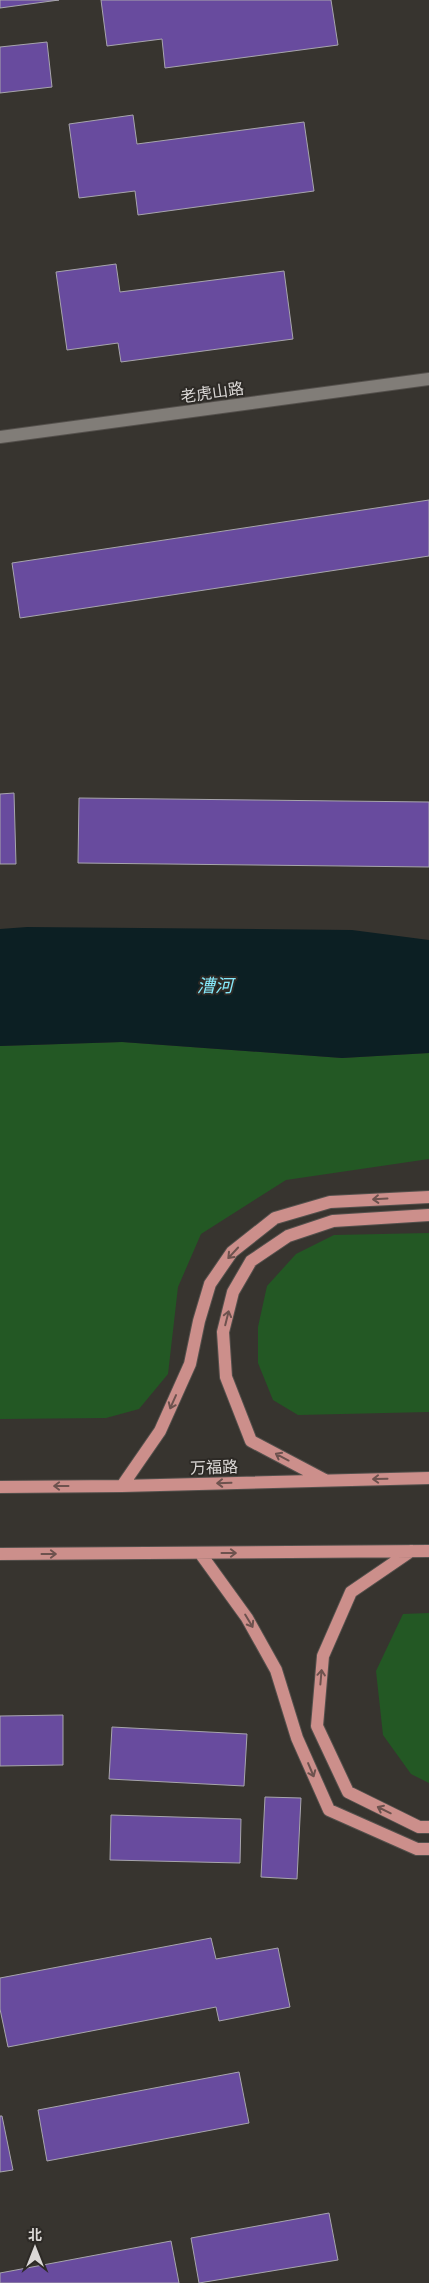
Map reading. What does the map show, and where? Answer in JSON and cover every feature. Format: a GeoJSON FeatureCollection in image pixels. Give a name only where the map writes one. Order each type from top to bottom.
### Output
{"type":"FeatureCollection","features":[{"type":"Feature","properties":{"kind":"main road"},"geometry":{"type":"LineString","coordinates":[[122,1486],[160,1431],[190,1364],[199,1321],[210,1284],[232,1252],[275,1218],[330,1202],[429,1196]]}},
{"type":"Feature","properties":{"kind":"main road"},"geometry":{"type":"LineString","coordinates":[[325,1480],[251,1441],[226,1377],[223,1332],[233,1292],[251,1261],[288,1236],[333,1221],[429,1215]]}},
{"type":"Feature","properties":{"kind":"main road","name":"万福路"},"geometry":{"type":"LineString","coordinates":[[0,1487],[122,1486],[429,1478]]}},
{"type":"Feature","properties":{"kind":"main road"},"geometry":{"type":"LineString","coordinates":[[411,1551],[351,1592],[323,1656],[317,1726],[348,1792],[419,1827],[429,1827]]}},
{"type":"Feature","properties":{"kind":"main road"},"geometry":{"type":"LineString","coordinates":[[0,1554],[429,1551]]}},
{"type":"Feature","properties":{"kind":"main road"},"geometry":{"type":"LineString","coordinates":[[200,1553],[248,1618],[276,1670],[297,1738],[328,1810],[417,1849],[429,1849]]}},
{"type":"Feature","properties":{"kind":"street","name":"老虎山路"},"geometry":{"type":"LineString","coordinates":[[0,437],[429,379]]}},
{"type":"Feature","properties":{"kind":"green space"},"geometry":{"type":"Polygon","coordinates":[[[122,1042],[342,1058],[429,1053],[429,1159],[286,1180],[201,1234],[178,1287],[168,1374],[139,1409],[106,1418],[0,1419],[0,1046],[122,1042]]]}},
{"type":"Feature","properties":{"kind":"green space"},"geometry":{"type":"Polygon","coordinates":[[[429,1233],[429,1412],[298,1415],[273,1400],[258,1363],[258,1327],[267,1286],[296,1254],[334,1235],[429,1233]]]}},
{"type":"Feature","properties":{"kind":"green space"},"geometry":{"type":"Polygon","coordinates":[[[429,1613],[429,1783],[411,1774],[383,1735],[376,1671],[403,1614],[429,1613]]]}},
{"type":"Feature","properties":{"kind":"water","name":"漕河"},"geometry":{"type":"Polygon","coordinates":[[[27,927],[352,930],[429,940],[429,1053],[342,1058],[122,1042],[0,1046],[0,929],[27,927]]]}},
{"type":"Feature","properties":{"kind":"building"},"geometry":{"type":"Polygon","coordinates":[[[0,0],[59,0],[0,8],[0,0]]]}},
{"type":"Feature","properties":{"kind":"building"},"geometry":{"type":"Polygon","coordinates":[[[101,0],[331,0],[338,45],[165,68],[162,39],[107,46],[101,0]]]}},
{"type":"Feature","properties":{"kind":"building"},"geometry":{"type":"Polygon","coordinates":[[[47,42],[52,87],[0,93],[0,47],[47,42]]]}},
{"type":"Feature","properties":{"kind":"building"},"geometry":{"type":"Polygon","coordinates":[[[133,115],[137,144],[304,122],[314,191],[138,215],[135,191],[79,198],[69,124],[133,115]]]}},
{"type":"Feature","properties":{"kind":"building"},"geometry":{"type":"Polygon","coordinates":[[[116,264],[120,292],[284,271],[293,339],[121,362],[118,343],[67,350],[56,272],[116,264]]]}},
{"type":"Feature","properties":{"kind":"building"},"geometry":{"type":"Polygon","coordinates":[[[429,500],[429,556],[20,618],[12,563],[429,500]]]}},
{"type":"Feature","properties":{"kind":"building"},"geometry":{"type":"Polygon","coordinates":[[[14,793],[16,864],[0,864],[0,794],[14,793]]]}},
{"type":"Feature","properties":{"kind":"building"},"geometry":{"type":"Polygon","coordinates":[[[79,798],[429,802],[429,867],[78,863],[79,798]]]}},
{"type":"Feature","properties":{"kind":"building"},"geometry":{"type":"Polygon","coordinates":[[[63,1715],[63,1765],[0,1766],[0,1716],[63,1715]]]}},
{"type":"Feature","properties":{"kind":"building"},"geometry":{"type":"Polygon","coordinates":[[[112,1727],[247,1734],[244,1786],[109,1779],[112,1727]]]}},
{"type":"Feature","properties":{"kind":"building"},"geometry":{"type":"Polygon","coordinates":[[[265,1797],[301,1798],[297,1879],[261,1877],[265,1797]]]}},
{"type":"Feature","properties":{"kind":"building"},"geometry":{"type":"Polygon","coordinates":[[[111,1815],[241,1819],[240,1863],[110,1860],[111,1815]]]}},
{"type":"Feature","properties":{"kind":"building"},"geometry":{"type":"Polygon","coordinates":[[[211,1938],[216,1959],[278,1948],[290,2007],[219,2021],[216,2007],[8,2047],[0,2009],[0,1978],[211,1938]]]}},
{"type":"Feature","properties":{"kind":"building"},"geometry":{"type":"Polygon","coordinates":[[[239,2072],[249,2123],[47,2161],[38,2110],[239,2072]]]}},
{"type":"Feature","properties":{"kind":"building"},"geometry":{"type":"Polygon","coordinates":[[[0,2116],[2,2116],[13,2170],[0,2172],[0,2116]]]}},
{"type":"Feature","properties":{"kind":"building"},"geometry":{"type":"Polygon","coordinates":[[[329,2213],[338,2260],[199,2283],[191,2238],[329,2213]]]}},
{"type":"Feature","properties":{"kind":"building"},"geometry":{"type":"Polygon","coordinates":[[[171,2241],[179,2283],[0,2283],[0,2273],[171,2241]]]}}]}
